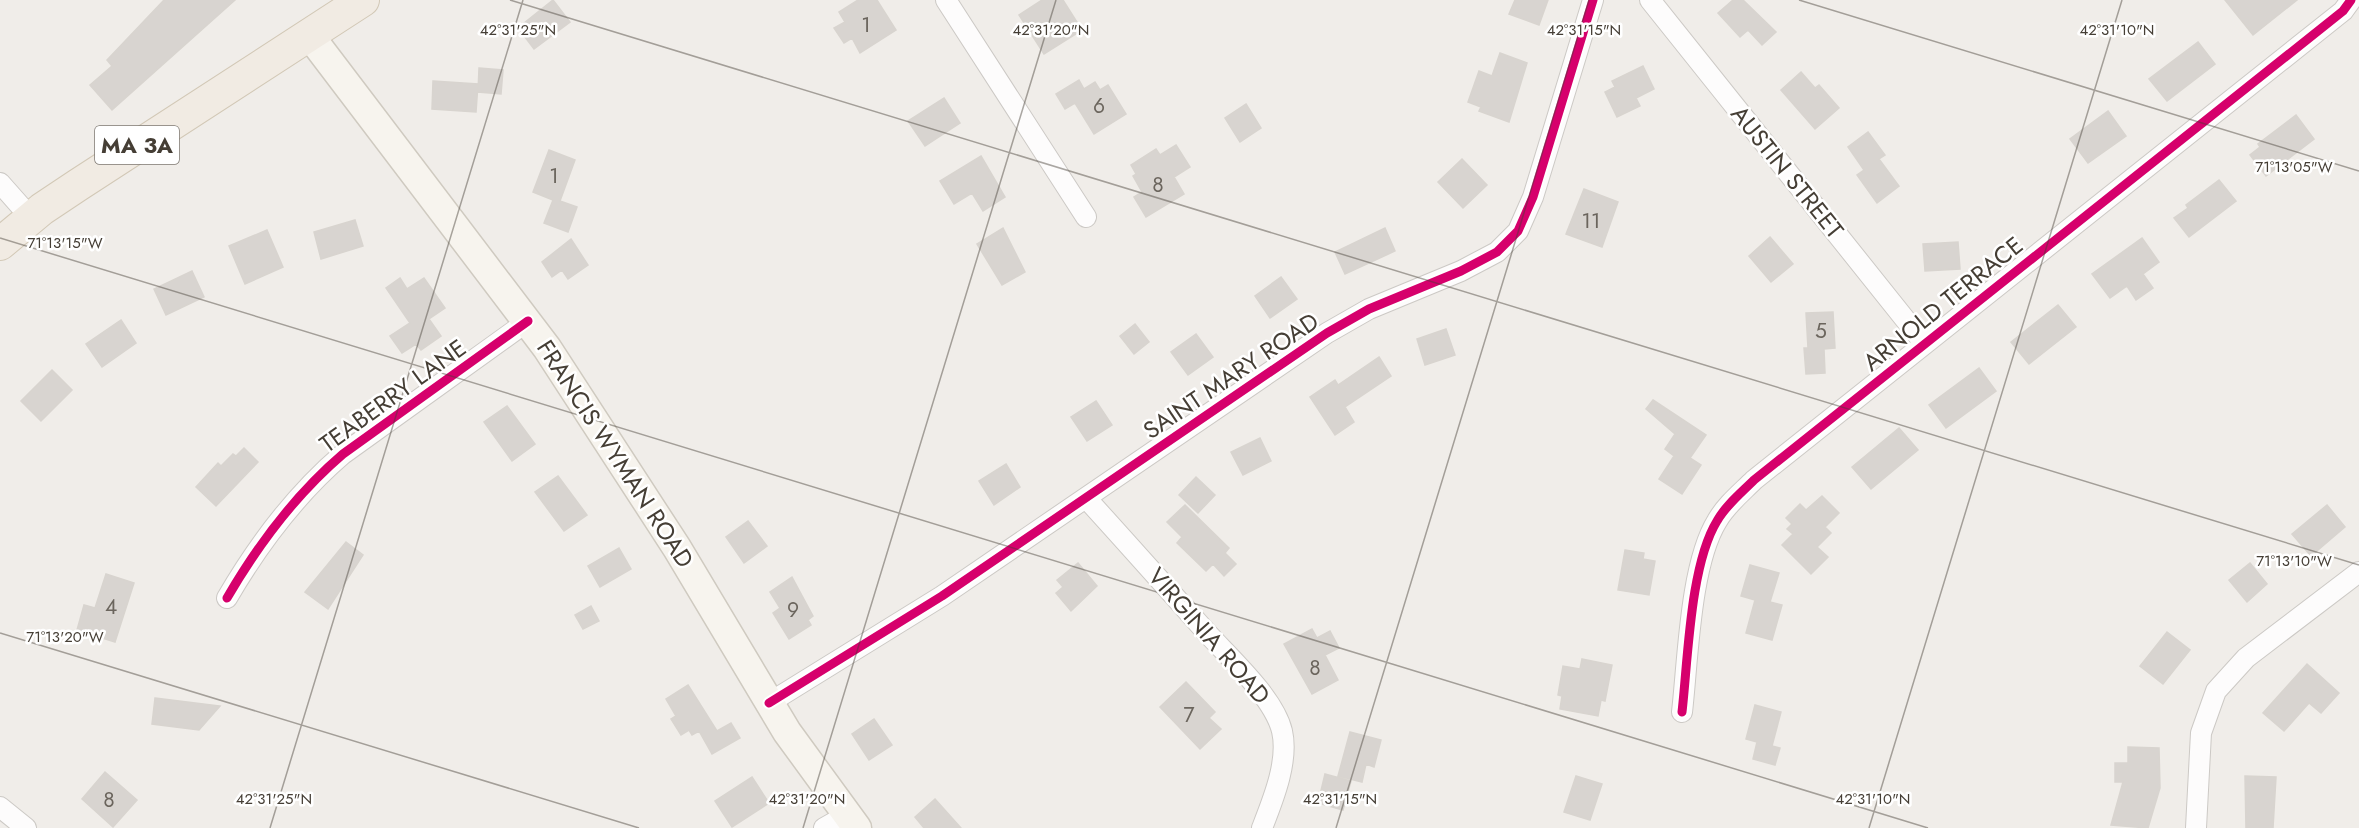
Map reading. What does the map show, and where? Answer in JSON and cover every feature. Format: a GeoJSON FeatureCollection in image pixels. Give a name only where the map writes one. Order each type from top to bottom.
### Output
{"type":"FeatureCollection","features":[{"type":"Feature","properties":{"kind":"main road","name":"MA 3A"},"geometry":{"type":"LineString","coordinates":[[0,244],[31,218],[162,128],[310,36],[363,0]]}},
{"type":"Feature","properties":{"kind":"main road","name":"FRANCIS WYMAN ROAD"},"geometry":{"type":"LineString","coordinates":[[310,36],[444,216],[528,321],[640,489],[843,824]]}},
{"type":"Feature","properties":{"kind":"street"},"geometry":{"type":"LineString","coordinates":[[946,0],[1086,217]]}},
{"type":"Feature","properties":{"kind":"street","name":"SAINT MARY ROAD"},"geometry":{"type":"LineString","coordinates":[[770,703],[942,596],[1351,319],[1388,300],[1461,272],[1506,245],[1527,213],[1593,0]]}},
{"type":"Feature","properties":{"kind":"street","name":"AUSTIN STREET"},"geometry":{"type":"LineString","coordinates":[[1650,0],[1924,344]]}},
{"type":"Feature","properties":{"kind":"street","name":"ARNOLD TERRACE"},"geometry":{"type":"LineString","coordinates":[[1682,712],[1699,570],[1705,545],[1717,520],[1754,480],[2334,18],[2351,0]]}},
{"type":"Feature","properties":{"kind":"street"},"geometry":{"type":"LineString","coordinates":[[0,183],[31,218]]}},
{"type":"Feature","properties":{"kind":"street","name":"TEABERRY LANE"},"geometry":{"type":"LineString","coordinates":[[227,598],[268,532],[321,473],[353,447],[528,321]]}},
{"type":"Feature","properties":{"kind":"street","name":"VIRGINIA ROAD"},"geometry":{"type":"LineString","coordinates":[[1086,498],[1248,679],[1274,712],[1281,729],[1282,754],[1274,794],[1262,828]]}},
{"type":"Feature","properties":{"kind":"street"},"geometry":{"type":"LineString","coordinates":[[2196,828],[2201,733],[2216,692],[2246,658],[2359,572]]}},
{"type":"Feature","properties":{"kind":"street"},"geometry":{"type":"LineString","coordinates":[[0,807],[26,828]]}},
{"type":"Feature","properties":{"kind":"building"},"geometry":{"type":"Polygon","coordinates":[[[164,0],[235,0],[112,110],[90,85],[112,66],[107,60],[164,0]]]}},
{"type":"Feature","properties":{"kind":"building"},"geometry":{"type":"Polygon","coordinates":[[[553,0],[570,22],[534,49],[518,28],[553,0]]]}},
{"type":"Feature","properties":{"kind":"building"},"geometry":{"type":"Polygon","coordinates":[[[858,0],[877,0],[896,30],[860,53],[852,38],[844,43],[834,28],[845,22],[839,12],[858,0]]]}},
{"type":"Feature","properties":{"kind":"building"},"geometry":{"type":"Polygon","coordinates":[[[1042,0],[1063,0],[1082,30],[1044,54],[1019,15],[1042,0]]]}},
{"type":"Feature","properties":{"kind":"building"},"geometry":{"type":"Polygon","coordinates":[[[1515,0],[1548,0],[1539,25],[1509,14],[1515,0]]]}},
{"type":"Feature","properties":{"kind":"building"},"geometry":{"type":"Polygon","coordinates":[[[1733,0],[1743,0],[1776,32],[1762,45],[1748,30],[1740,37],[1718,13],[1733,0]]]}},
{"type":"Feature","properties":{"kind":"building"},"geometry":{"type":"Polygon","coordinates":[[[2225,0],[2297,0],[2253,35],[2225,0]]]}},
{"type":"Feature","properties":{"kind":"building"},"geometry":{"type":"Polygon","coordinates":[[[2198,42],[2215,64],[2167,101],[2149,79],[2198,42]]]}},
{"type":"Feature","properties":{"kind":"building"},"geometry":{"type":"Polygon","coordinates":[[[1500,53],[1527,63],[1509,122],[1479,111],[1481,107],[1468,102],[1479,71],[1492,76],[1500,53]]]}},
{"type":"Feature","properties":{"kind":"building"},"geometry":{"type":"Polygon","coordinates":[[[1643,66],[1654,89],[1636,98],[1640,106],[1617,117],[1605,92],[1615,87],[1612,81],[1643,66]]]}},
{"type":"Feature","properties":{"kind":"building"},"geometry":{"type":"Polygon","coordinates":[[[479,68],[503,70],[501,94],[478,92],[479,68]]]}},
{"type":"Feature","properties":{"kind":"building"},"geometry":{"type":"Polygon","coordinates":[[[1801,72],[1815,88],[1819,85],[1839,108],[1815,129],[1781,90],[1801,72]]]}},
{"type":"Feature","properties":{"kind":"building"},"geometry":{"type":"Polygon","coordinates":[[[1079,80],[1084,89],[1095,82],[1100,90],[1108,85],[1126,114],[1094,134],[1075,103],[1065,109],[1056,94],[1079,80]]]}},
{"type":"Feature","properties":{"kind":"building"},"geometry":{"type":"Polygon","coordinates":[[[433,81],[478,84],[476,112],[432,109],[433,81]]]}},
{"type":"Feature","properties":{"kind":"building"},"geometry":{"type":"Polygon","coordinates":[[[944,98],[960,123],[925,146],[908,121],[944,98]]]}},
{"type":"Feature","properties":{"kind":"building"},"geometry":{"type":"Polygon","coordinates":[[[1246,104],[1261,128],[1240,142],[1225,118],[1246,104]]]}},
{"type":"Feature","properties":{"kind":"building"},"geometry":{"type":"Polygon","coordinates":[[[2108,111],[2126,136],[2088,163],[2070,139],[2108,111]]]}},
{"type":"Feature","properties":{"kind":"building"},"geometry":{"type":"Polygon","coordinates":[[[2296,115],[2314,139],[2266,176],[2250,155],[2260,147],[2258,144],[2296,115]]]}},
{"type":"Feature","properties":{"kind":"building"},"geometry":{"type":"Polygon","coordinates":[[[1868,132],[1885,155],[1879,159],[1899,186],[1877,203],[1857,175],[1864,170],[1848,147],[1868,132]]]}},
{"type":"Feature","properties":{"kind":"building"},"geometry":{"type":"Polygon","coordinates":[[[1176,145],[1190,167],[1174,177],[1184,194],[1146,217],[1134,197],[1142,192],[1133,176],[1136,174],[1131,165],[1156,149],[1160,155],[1176,145]]]}},
{"type":"Feature","properties":{"kind":"building"},"geometry":{"type":"Polygon","coordinates":[[[549,150],[575,160],[560,201],[577,207],[568,232],[544,223],[553,200],[533,192],[549,150]]]}},
{"type":"Feature","properties":{"kind":"building"},"geometry":{"type":"Polygon","coordinates":[[[981,156],[1005,197],[983,211],[972,193],[954,204],[940,181],[981,156]]]}},
{"type":"Feature","properties":{"kind":"building"},"geometry":{"type":"Polygon","coordinates":[[[1462,159],[1487,185],[1463,208],[1438,182],[1462,159]]]}},
{"type":"Feature","properties":{"kind":"building"},"geometry":{"type":"Polygon","coordinates":[[[2219,180],[2236,201],[2189,237],[2174,218],[2188,208],[2186,205],[2219,180]]]}},
{"type":"Feature","properties":{"kind":"building"},"geometry":{"type":"Polygon","coordinates":[[[1584,189],[1618,202],[1602,247],[1566,234],[1584,189]]]}},
{"type":"Feature","properties":{"kind":"building"},"geometry":{"type":"Polygon","coordinates":[[[355,220],[363,246],[321,259],[314,232],[355,220]]]}},
{"type":"Feature","properties":{"kind":"building"},"geometry":{"type":"Polygon","coordinates":[[[1003,228],[1025,272],[1002,285],[977,244],[1003,228]]]}},
{"type":"Feature","properties":{"kind":"building"},"geometry":{"type":"Polygon","coordinates":[[[1385,228],[1395,251],[1345,274],[1335,252],[1385,228]]]}},
{"type":"Feature","properties":{"kind":"building"},"geometry":{"type":"Polygon","coordinates":[[[267,230],[283,267],[245,284],[229,246],[267,230]]]}},
{"type":"Feature","properties":{"kind":"building"},"geometry":{"type":"Polygon","coordinates":[[[1770,237],[1793,264],[1771,282],[1749,256],[1770,237]]]}},
{"type":"Feature","properties":{"kind":"building"},"geometry":{"type":"Polygon","coordinates":[[[2142,238],[2159,262],[2143,274],[2153,288],[2136,300],[2127,286],[2110,298],[2092,274],[2142,238]]]}},
{"type":"Feature","properties":{"kind":"building"},"geometry":{"type":"Polygon","coordinates":[[[571,239],[588,265],[568,279],[562,270],[552,277],[542,262],[571,239]]]}},
{"type":"Feature","properties":{"kind":"building"},"geometry":{"type":"Polygon","coordinates":[[[1958,242],[1960,269],[1925,271],[1923,244],[1958,242]]]}},
{"type":"Feature","properties":{"kind":"building"},"geometry":{"type":"Polygon","coordinates":[[[192,271],[204,297],[166,315],[154,289],[192,271]]]}},
{"type":"Feature","properties":{"kind":"building"},"geometry":{"type":"Polygon","coordinates":[[[1281,277],[1297,299],[1270,318],[1255,296],[1281,277]]]}},
{"type":"Feature","properties":{"kind":"building"},"geometry":{"type":"Polygon","coordinates":[[[400,278],[407,289],[424,278],[445,308],[429,319],[441,336],[421,350],[416,344],[402,353],[390,336],[410,323],[386,288],[400,278]]]}},
{"type":"Feature","properties":{"kind":"building"},"geometry":{"type":"Polygon","coordinates":[[[2058,305],[2076,327],[2029,364],[2011,342],[2058,305]]]}},
{"type":"Feature","properties":{"kind":"building"},"geometry":{"type":"Polygon","coordinates":[[[1833,312],[1835,348],[1824,349],[1825,373],[1806,374],[1804,348],[1808,348],[1806,313],[1833,312]]]}},
{"type":"Feature","properties":{"kind":"building"},"geometry":{"type":"Polygon","coordinates":[[[121,320],[136,343],[102,367],[86,344],[121,320]]]}},
{"type":"Feature","properties":{"kind":"building"},"geometry":{"type":"Polygon","coordinates":[[[1135,324],[1149,342],[1134,354],[1120,336],[1135,324]]]}},
{"type":"Feature","properties":{"kind":"building"},"geometry":{"type":"Polygon","coordinates":[[[1446,329],[1455,355],[1425,365],[1417,339],[1446,329]]]}},
{"type":"Feature","properties":{"kind":"building"},"geometry":{"type":"Polygon","coordinates":[[[1196,334],[1213,357],[1188,375],[1171,352],[1196,334]]]}},
{"type":"Feature","properties":{"kind":"building"},"geometry":{"type":"Polygon","coordinates":[[[1379,357],[1391,376],[1345,407],[1354,422],[1335,435],[1310,397],[1335,380],[1338,385],[1379,357]]]}},
{"type":"Feature","properties":{"kind":"building"},"geometry":{"type":"Polygon","coordinates":[[[1979,368],[1996,391],[1946,428],[1929,405],[1979,368]]]}},
{"type":"Feature","properties":{"kind":"building"},"geometry":{"type":"Polygon","coordinates":[[[52,370],[72,390],[41,421],[21,401],[52,370]]]}},
{"type":"Feature","properties":{"kind":"building"},"geometry":{"type":"Polygon","coordinates":[[[1653,400],[1706,435],[1690,458],[1701,465],[1682,494],[1659,479],[1674,456],[1665,449],[1675,434],[1646,409],[1653,400]]]}},
{"type":"Feature","properties":{"kind":"building"},"geometry":{"type":"Polygon","coordinates":[[[1096,401],[1112,425],[1087,441],[1071,417],[1096,401]]]}},
{"type":"Feature","properties":{"kind":"building"},"geometry":{"type":"Polygon","coordinates":[[[507,406],[535,444],[512,461],[484,422],[507,406]]]}},
{"type":"Feature","properties":{"kind":"building"},"geometry":{"type":"Polygon","coordinates":[[[1899,428],[1918,450],[1871,489],[1852,467],[1899,428]]]}},
{"type":"Feature","properties":{"kind":"building"},"geometry":{"type":"Polygon","coordinates":[[[1260,438],[1271,461],[1243,475],[1231,452],[1260,438]]]}},
{"type":"Feature","properties":{"kind":"building"},"geometry":{"type":"Polygon","coordinates":[[[244,448],[258,462],[216,506],[196,487],[218,463],[221,466],[233,454],[236,456],[244,448]]]}},
{"type":"Feature","properties":{"kind":"building"},"geometry":{"type":"Polygon","coordinates":[[[1006,464],[1020,487],[994,505],[979,481],[1006,464]]]}},
{"type":"Feature","properties":{"kind":"building"},"geometry":{"type":"Polygon","coordinates":[[[558,476],[587,515],[564,531],[535,492],[558,476]]]}},
{"type":"Feature","properties":{"kind":"building"},"geometry":{"type":"Polygon","coordinates":[[[1196,477],[1215,495],[1198,513],[1179,495],[1196,477]]]}},
{"type":"Feature","properties":{"kind":"building"},"geometry":{"type":"Polygon","coordinates":[[[1822,496],[1839,513],[1825,527],[1831,533],[1817,547],[1828,557],[1811,574],[1782,545],[1793,534],[1787,529],[1792,524],[1786,518],[1800,504],[1806,510],[1822,496]]]}},
{"type":"Feature","properties":{"kind":"building"},"geometry":{"type":"Polygon","coordinates":[[[1185,505],[1229,548],[1225,553],[1236,564],[1224,576],[1213,564],[1206,571],[1177,543],[1182,537],[1167,522],[1185,505]]]}},
{"type":"Feature","properties":{"kind":"building"},"geometry":{"type":"Polygon","coordinates":[[[2327,505],[2345,527],[2311,556],[2292,534],[2327,505]]]}},
{"type":"Feature","properties":{"kind":"building"},"geometry":{"type":"Polygon","coordinates":[[[748,521],[767,546],[744,563],[726,537],[748,521]]]}},
{"type":"Feature","properties":{"kind":"building"},"geometry":{"type":"Polygon","coordinates":[[[346,542],[363,555],[328,609],[305,592],[346,542]]]}},
{"type":"Feature","properties":{"kind":"building"},"geometry":{"type":"Polygon","coordinates":[[[619,548],[631,569],[600,587],[588,566],[619,548]]]}},
{"type":"Feature","properties":{"kind":"building"},"geometry":{"type":"Polygon","coordinates":[[[1625,550],[1644,553],[1643,559],[1655,561],[1649,595],[1618,590],[1625,550]]]}},
{"type":"Feature","properties":{"kind":"building"},"geometry":{"type":"Polygon","coordinates":[[[1078,563],[1097,586],[1071,611],[1056,593],[1063,587],[1057,580],[1078,563]]]}},
{"type":"Feature","properties":{"kind":"building"},"geometry":{"type":"Polygon","coordinates":[[[2250,563],[2267,584],[2247,602],[2229,580],[2250,563]]]}},
{"type":"Feature","properties":{"kind":"building"},"geometry":{"type":"Polygon","coordinates":[[[1750,565],[1779,573],[1770,602],[1782,605],[1772,640],[1746,633],[1755,600],[1741,596],[1750,565]]]}},
{"type":"Feature","properties":{"kind":"building"},"geometry":{"type":"Polygon","coordinates":[[[106,574],[134,583],[115,642],[77,630],[84,605],[95,608],[106,574]]]}},
{"type":"Feature","properties":{"kind":"building"},"geometry":{"type":"Polygon","coordinates":[[[792,577],[813,616],[808,620],[811,625],[789,639],[773,613],[780,608],[770,592],[792,577]]]}},
{"type":"Feature","properties":{"kind":"building"},"geometry":{"type":"Polygon","coordinates":[[[591,606],[599,621],[583,629],[575,615],[591,606]]]}},
{"type":"Feature","properties":{"kind":"building"},"geometry":{"type":"Polygon","coordinates":[[[1312,629],[1317,638],[1330,631],[1339,648],[1325,655],[1338,680],[1312,694],[1284,644],[1312,629]]]}},
{"type":"Feature","properties":{"kind":"building"},"geometry":{"type":"Polygon","coordinates":[[[2167,632],[2190,650],[2163,684],[2140,666],[2167,632]]]}},
{"type":"Feature","properties":{"kind":"building"},"geometry":{"type":"Polygon","coordinates":[[[1582,659],[1612,665],[1605,701],[1601,700],[1598,716],[1560,709],[1562,696],[1558,695],[1563,666],[1580,669],[1582,659]]]}},
{"type":"Feature","properties":{"kind":"building"},"geometry":{"type":"Polygon","coordinates":[[[2307,664],[2339,693],[2321,713],[2309,703],[2284,731],[2263,713],[2307,664]]]}},
{"type":"Feature","properties":{"kind":"building"},"geometry":{"type":"Polygon","coordinates":[[[1186,682],[1215,712],[1209,718],[1221,729],[1200,749],[1160,707],[1186,682]]]}},
{"type":"Feature","properties":{"kind":"building"},"geometry":{"type":"Polygon","coordinates":[[[688,685],[717,731],[731,723],[740,738],[712,754],[699,731],[692,735],[689,730],[681,735],[671,719],[676,716],[666,699],[688,685]]]}},
{"type":"Feature","properties":{"kind":"building"},"geometry":{"type":"Polygon","coordinates":[[[155,698],[220,706],[199,730],[152,724],[155,698]]]}},
{"type":"Feature","properties":{"kind":"building"},"geometry":{"type":"Polygon","coordinates":[[[1755,705],[1781,712],[1772,746],[1780,748],[1775,765],[1753,759],[1757,742],[1746,739],[1755,705]]]}},
{"type":"Feature","properties":{"kind":"building"},"geometry":{"type":"Polygon","coordinates":[[[874,719],[892,745],[869,760],[852,734],[874,719]]]}},
{"type":"Feature","properties":{"kind":"building"},"geometry":{"type":"Polygon","coordinates":[[[1350,732],[1381,740],[1374,767],[1366,764],[1362,782],[1338,776],[1350,732]]]}},
{"type":"Feature","properties":{"kind":"building"},"geometry":{"type":"Polygon","coordinates":[[[2128,747],[2159,748],[2160,788],[2148,828],[2111,825],[2123,782],[2115,782],[2115,763],[2128,763],[2128,747]]]}},
{"type":"Feature","properties":{"kind":"building"},"geometry":{"type":"Polygon","coordinates":[[[105,772],[137,800],[113,827],[82,799],[105,772]]]}},
{"type":"Feature","properties":{"kind":"building"},"geometry":{"type":"Polygon","coordinates":[[[1325,774],[1351,781],[1343,810],[1318,803],[1325,774]]]}},
{"type":"Feature","properties":{"kind":"building"},"geometry":{"type":"Polygon","coordinates":[[[1576,776],[1602,784],[1590,820],[1564,812],[1576,776]]]}},
{"type":"Feature","properties":{"kind":"building"},"geometry":{"type":"Polygon","coordinates":[[[2245,776],[2276,777],[2273,828],[2246,828],[2245,776]]]}},
{"type":"Feature","properties":{"kind":"building"},"geometry":{"type":"Polygon","coordinates":[[[752,777],[769,803],[732,827],[715,801],[752,777]]]}},
{"type":"Feature","properties":{"kind":"building"},"geometry":{"type":"Polygon","coordinates":[[[935,799],[961,828],[924,828],[915,817],[935,799]]]}},
{"type":"Feature","properties":{"kind":"cycle path"},"geometry":{"type":"LineString","coordinates":[[769,703],[942,596],[1327,333],[1369,309],[1461,271],[1497,252],[1518,231],[1533,197],[1593,0]]}},
{"type":"Feature","properties":{"kind":"cycle path"},"geometry":{"type":"LineString","coordinates":[[1682,712],[1692,614],[1701,562],[1717,521],[1729,504],[1754,480],[2343,11],[2351,0]]}},
{"type":"Feature","properties":{"kind":"cycle path"},"geometry":{"type":"LineString","coordinates":[[227,598],[279,521],[309,486],[343,454],[528,321]]}}]}
